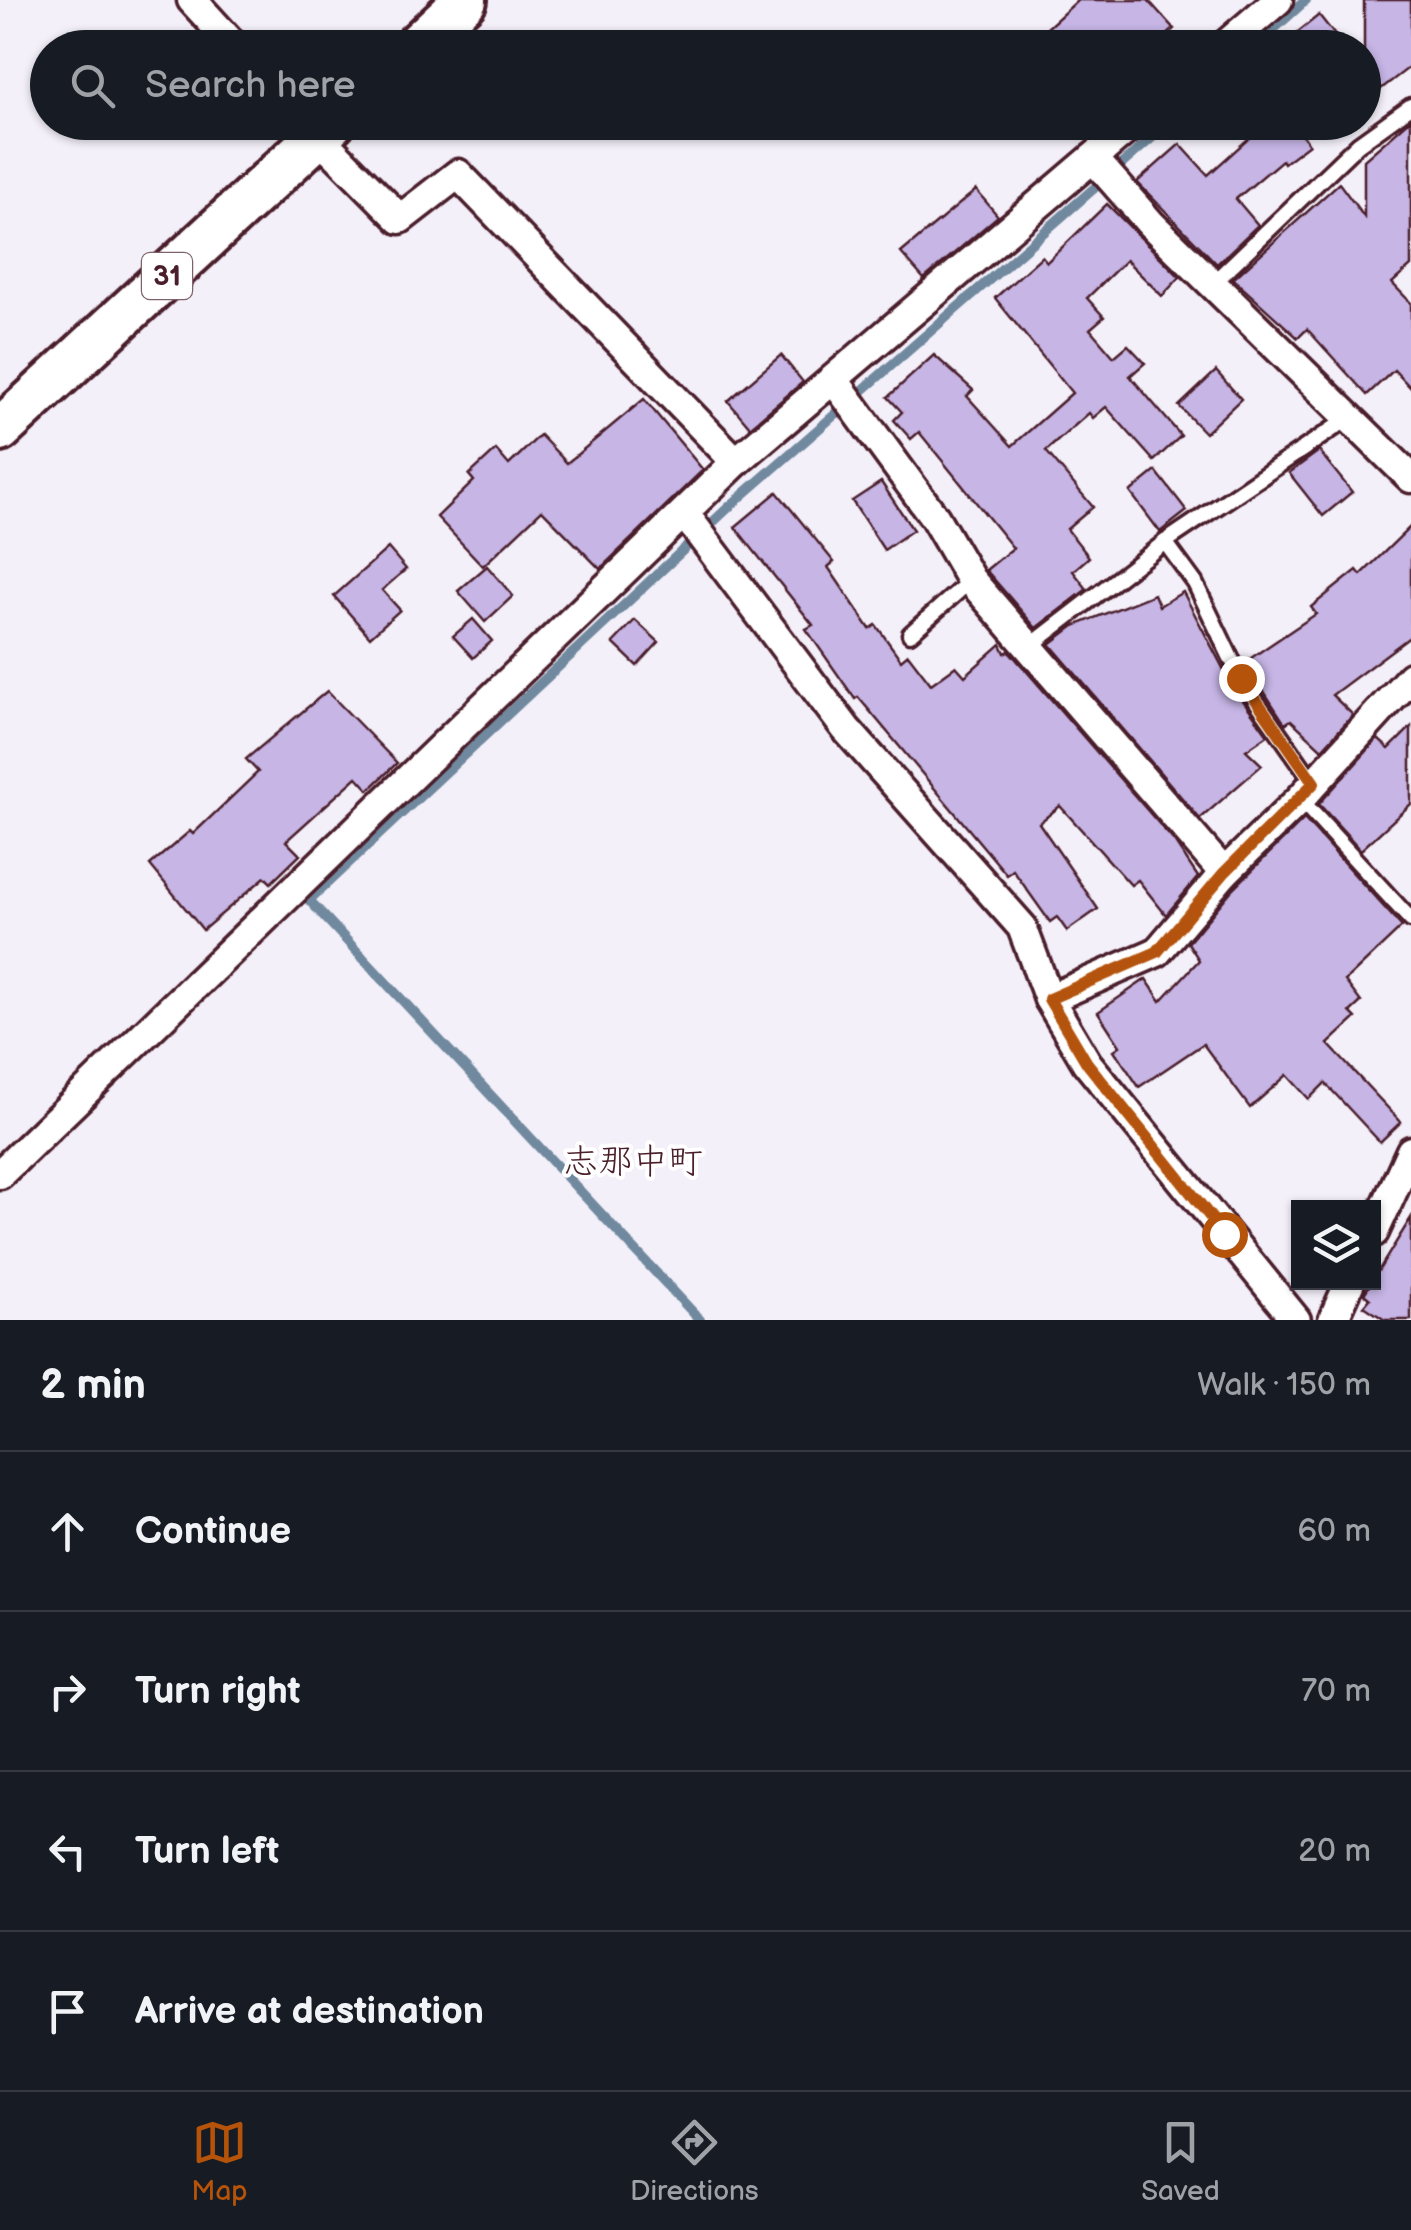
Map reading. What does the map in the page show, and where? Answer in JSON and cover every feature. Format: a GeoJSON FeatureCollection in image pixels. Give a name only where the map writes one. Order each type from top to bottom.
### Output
{"type":"FeatureCollection","features":[{"type":"Feature","properties":{"kind":"main road"},"geometry":{"type":"LineString","coordinates":[[434,30],[466,0]]}},
{"type":"Feature","properties":{"kind":"main road","name":"31"},"geometry":{"type":"LineString","coordinates":[[0,430],[305,140]]}},
{"type":"Feature","properties":{"kind":"street"},"geometry":{"type":"LineString","coordinates":[[192,0],[220,30]]}},
{"type":"Feature","properties":{"kind":"street"},"geometry":{"type":"LineString","coordinates":[[1243,30],[1278,0]]}},
{"type":"Feature","properties":{"kind":"street"},"geometry":{"type":"LineString","coordinates":[[330,140],[400,219],[458,174],[736,462]]}},
{"type":"Feature","properties":{"kind":"street"},"geometry":{"type":"LineString","coordinates":[[0,1174],[736,462],[1114,140]]}},
{"type":"Feature","properties":{"kind":"street"},"geometry":{"type":"LineString","coordinates":[[1093,158],[1211,285],[1411,478]]}},
{"type":"Feature","properties":{"kind":"street"},"geometry":{"type":"LineString","coordinates":[[834,380],[935,518],[971,580],[1224,873]]}},
{"type":"Feature","properties":{"kind":"street"},"geometry":{"type":"LineString","coordinates":[[684,513],[846,729],[1022,927],[1049,999],[1087,1063],[1296,1320]]}},
{"type":"Feature","properties":{"kind":"street"},"geometry":{"type":"LineString","coordinates":[[1049,999],[1157,952],[1224,873],[1307,791],[1411,677]]}},
{"type":"Feature","properties":{"kind":"street"},"geometry":{"type":"LineString","coordinates":[[1381,1217],[1411,1152]]}},
{"type":"Feature","properties":{"kind":"street"},"geometry":{"type":"LineString","coordinates":[[1332,1320],[1346,1290]]}},
{"type":"Feature","properties":{"kind":"lane"},"geometry":{"type":"LineString","coordinates":[[1381,130],[1411,106]]}},
{"type":"Feature","properties":{"kind":"lane"},"geometry":{"type":"LineString","coordinates":[[1211,285],[1322,177],[1368,140]]}},
{"type":"Feature","properties":{"kind":"lane"},"geometry":{"type":"LineString","coordinates":[[1029,647],[1165,542],[1350,417]]}},
{"type":"Feature","properties":{"kind":"lane"},"geometry":{"type":"LineString","coordinates":[[1165,542],[1195,584],[1241,678],[1307,791],[1411,920]]}},
{"type":"Feature","properties":{"kind":"lane"},"geometry":{"type":"LineString","coordinates":[[910,634],[971,580]]}},
{"type":"Feature","properties":{"kind":"building"},"geometry":{"type":"Polygon","coordinates":[[[1078,0],[1148,0],[1174,29],[1173,30],[1045,30],[1078,0]]]}},
{"type":"Feature","properties":{"kind":"building"},"geometry":{"type":"Polygon","coordinates":[[[1364,0],[1411,0],[1411,66],[1381,89],[1381,30],[1364,30],[1364,0]]]}},
{"type":"Feature","properties":{"kind":"building"},"geometry":{"type":"Polygon","coordinates":[[[1319,15],[1331,30],[1300,30],[1319,15]]]}},
{"type":"Feature","properties":{"kind":"building"},"geometry":{"type":"Polygon","coordinates":[[[1411,119],[1411,266],[1392,283],[1411,303],[1411,388],[1394,370],[1367,395],[1307,329],[1298,338],[1233,279],[1339,183],[1364,217],[1364,160],[1411,119]]]}},
{"type":"Feature","properties":{"kind":"building"},"geometry":{"type":"Polygon","coordinates":[[[1247,140],[1306,140],[1309,144],[1284,163],[1282,160],[1236,199],[1258,225],[1217,264],[1137,182],[1180,144],[1208,175],[1247,140]]]}},
{"type":"Feature","properties":{"kind":"building"},"geometry":{"type":"Polygon","coordinates":[[[976,190],[998,216],[924,279],[901,253],[976,190]]]}},
{"type":"Feature","properties":{"kind":"building"},"geometry":{"type":"Polygon","coordinates":[[[1107,204],[1180,277],[1162,296],[1126,260],[1087,298],[1104,317],[1090,329],[1114,357],[1128,345],[1145,363],[1130,376],[1181,436],[1154,461],[1106,407],[1093,418],[1089,413],[1046,451],[1093,507],[1067,529],[1089,557],[1073,571],[1087,589],[1036,628],[986,570],[1013,548],[919,432],[911,439],[894,420],[902,412],[888,397],[934,355],[973,390],[967,396],[1012,446],[1072,393],[995,298],[1042,256],[1047,262],[1107,204]]]}},
{"type":"Feature","properties":{"kind":"building"},"geometry":{"type":"Polygon","coordinates":[[[781,355],[803,382],[750,427],[728,401],[781,355]]]}},
{"type":"Feature","properties":{"kind":"building"},"geometry":{"type":"Polygon","coordinates":[[[1216,371],[1241,399],[1205,433],[1179,406],[1216,371]]]}},
{"type":"Feature","properties":{"kind":"building"},"geometry":{"type":"Polygon","coordinates":[[[644,399],[703,470],[600,569],[542,510],[483,566],[437,517],[474,481],[469,475],[496,450],[509,465],[540,435],[567,463],[644,399]]]}},
{"type":"Feature","properties":{"kind":"building"},"geometry":{"type":"Polygon","coordinates":[[[1319,451],[1352,492],[1323,516],[1289,473],[1319,451]]]}},
{"type":"Feature","properties":{"kind":"building"},"geometry":{"type":"Polygon","coordinates":[[[1156,471],[1187,511],[1160,532],[1130,492],[1156,471]]]}},
{"type":"Feature","properties":{"kind":"building"},"geometry":{"type":"Polygon","coordinates":[[[881,482],[913,530],[884,550],[852,501],[881,482]]]}},
{"type":"Feature","properties":{"kind":"building"},"geometry":{"type":"Polygon","coordinates":[[[777,492],[834,562],[828,567],[870,629],[876,625],[901,660],[908,654],[931,684],[956,666],[965,676],[1001,644],[1005,653],[1009,651],[1174,841],[1198,877],[1166,915],[1138,880],[1131,885],[1060,806],[1039,823],[1098,909],[1067,931],[1057,917],[1050,922],[1013,870],[1007,875],[858,697],[855,699],[806,629],[813,625],[735,527],[777,492]]]}},
{"type":"Feature","properties":{"kind":"building"},"geometry":{"type":"Polygon","coordinates":[[[1411,526],[1411,636],[1332,695],[1353,715],[1322,749],[1291,720],[1285,724],[1245,662],[1316,614],[1311,607],[1357,570],[1361,575],[1411,526]]]}},
{"type":"Feature","properties":{"kind":"building"},"geometry":{"type":"Polygon","coordinates":[[[388,548],[406,569],[382,590],[400,610],[370,637],[334,596],[388,548]]]}},
{"type":"Feature","properties":{"kind":"building"},"geometry":{"type":"Polygon","coordinates":[[[487,566],[513,596],[485,622],[458,591],[487,566]]]}},
{"type":"Feature","properties":{"kind":"building"},"geometry":{"type":"Polygon","coordinates":[[[1183,592],[1232,685],[1268,735],[1246,750],[1262,765],[1200,819],[1050,644],[1074,626],[1154,594],[1159,606],[1183,592]]]}},
{"type":"Feature","properties":{"kind":"building"},"geometry":{"type":"Polygon","coordinates":[[[473,619],[492,641],[473,658],[453,636],[473,619]]]}},
{"type":"Feature","properties":{"kind":"building"},"geometry":{"type":"Polygon","coordinates":[[[635,620],[659,642],[637,666],[613,643],[635,620]]]}},
{"type":"Feature","properties":{"kind":"building"},"geometry":{"type":"Polygon","coordinates":[[[327,691],[397,763],[369,790],[357,777],[286,841],[300,855],[271,883],[265,877],[203,930],[150,865],[190,831],[193,834],[258,772],[246,759],[327,691]]]}},
{"type":"Feature","properties":{"kind":"building"},"geometry":{"type":"Polygon","coordinates":[[[1411,727],[1411,804],[1361,850],[1319,804],[1378,739],[1389,749],[1411,727]]]}},
{"type":"Feature","properties":{"kind":"building"},"geometry":{"type":"Polygon","coordinates":[[[1304,819],[1402,927],[1345,981],[1361,1002],[1350,1012],[1356,1018],[1328,1044],[1401,1122],[1380,1142],[1325,1083],[1309,1099],[1287,1075],[1250,1108],[1203,1044],[1139,1087],[1114,1050],[1120,1046],[1098,1012],[1146,979],[1161,1001],[1199,960],[1188,943],[1232,890],[1304,819]]]}},
{"type":"Feature","properties":{"kind":"building"},"geometry":{"type":"Polygon","coordinates":[[[1411,1218],[1411,1320],[1385,1320],[1364,1306],[1370,1299],[1364,1294],[1366,1290],[1381,1290],[1381,1267],[1411,1218]]]}},
{"type":"Feature","properties":{"kind":"waterway"},"geometry":{"type":"LineString","coordinates":[[1273,30],[1306,0]]}},
{"type":"Feature","properties":{"kind":"waterway"},"geometry":{"type":"LineString","coordinates":[[700,1320],[309,900],[729,507],[1149,140]]}},
{"type":"Feature","properties":{"kind":"district","name":"志那中町"},"geometry":{"type":"Point","coordinates":[633,1162]}},
{"type":"Feature","properties":{"kind":"route"},"geometry":{"type":"LineString","coordinates":[[1224,1234],[1087,1063],[1049,999],[1157,952],[1224,873],[1314,783],[1241,678]]}}]}
